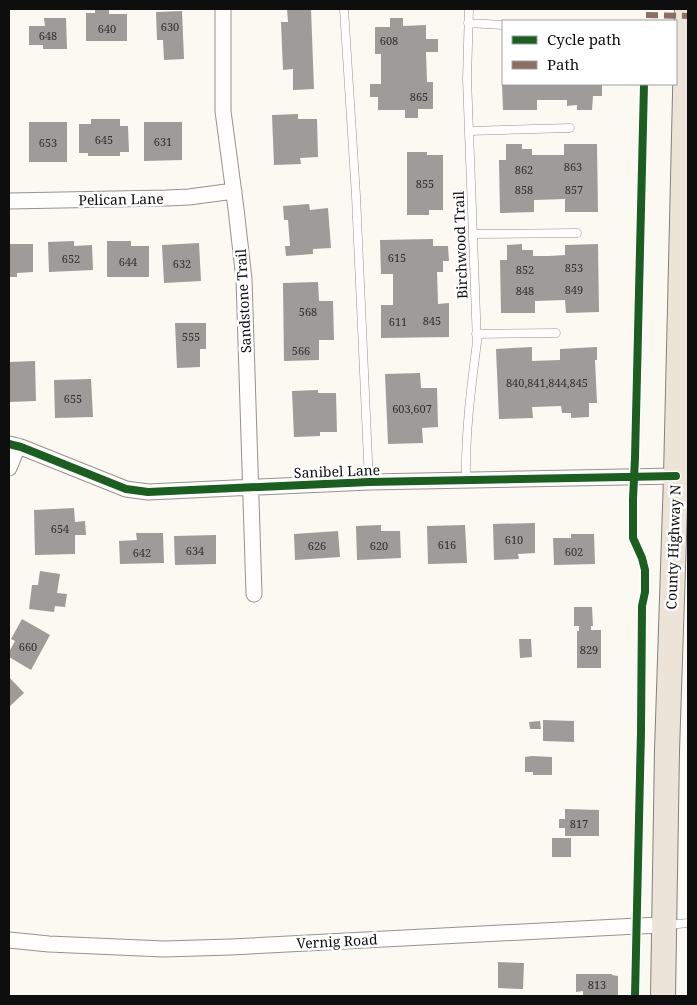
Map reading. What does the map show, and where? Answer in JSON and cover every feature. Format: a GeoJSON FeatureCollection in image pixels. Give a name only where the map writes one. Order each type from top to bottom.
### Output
{"type":"FeatureCollection","features":[{"type":"Feature","properties":{"kind":"main road","name":"County Highway N"},"geometry":{"type":"LineString","coordinates":[[663,996],[667,752],[680,475],[687,9]]}},
{"type":"Feature","properties":{"kind":"street","name":"Sandstone Trail"},"geometry":{"type":"LineString","coordinates":[[223,9],[223,111],[244,279],[254,594]]}},
{"type":"Feature","properties":{"kind":"street","name":"Pelican Lane"},"geometry":{"type":"LineString","coordinates":[[9,201],[189,197],[234,190]]}},
{"type":"Feature","properties":{"kind":"street","name":"Sanibel Lane"},"geometry":{"type":"LineString","coordinates":[[14,445],[126,489],[148,492],[369,482],[680,475]]}},
{"type":"Feature","properties":{"kind":"street"},"geometry":{"type":"LineString","coordinates":[[9,468],[14,445]]}},
{"type":"Feature","properties":{"kind":"street","name":"Vernig Road"},"geometry":{"type":"LineString","coordinates":[[9,940],[49,944],[164,949],[665,925]]}},
{"type":"Feature","properties":{"kind":"lane"},"geometry":{"type":"LineString","coordinates":[[344,9],[356,196],[369,482]]}},
{"type":"Feature","properties":{"kind":"lane","name":"Birchwood Trail"},"geometry":{"type":"LineString","coordinates":[[466,481],[472,381],[477,342],[467,79],[469,9]]}},
{"type":"Feature","properties":{"kind":"lane"},"geometry":{"type":"LineString","coordinates":[[468,23],[502,25]]}},
{"type":"Feature","properties":{"kind":"lane"},"geometry":{"type":"LineString","coordinates":[[469,130],[570,128]]}},
{"type":"Feature","properties":{"kind":"lane"},"geometry":{"type":"LineString","coordinates":[[473,234],[577,233]]}},
{"type":"Feature","properties":{"kind":"lane"},"geometry":{"type":"LineString","coordinates":[[476,334],[556,333]]}},
{"type":"Feature","properties":{"kind":"lane"},"geometry":{"type":"LineString","coordinates":[[665,925],[688,923]]}},
{"type":"Feature","properties":{"kind":"building"},"geometry":{"type":"Polygon","coordinates":[[[95,9],[109,9],[109,14],[127,14],[127,41],[86,41],[86,13],[95,13],[95,9]]]}},
{"type":"Feature","properties":{"kind":"building"},"geometry":{"type":"Polygon","coordinates":[[[287,9],[311,9],[314,89],[293,90],[293,69],[283,70],[281,22],[288,22],[287,9]]]}},
{"type":"Feature","properties":{"kind":"building"},"geometry":{"type":"Polygon","coordinates":[[[182,11],[184,59],[164,60],[163,40],[157,40],[156,12],[182,11]]]}},
{"type":"Feature","properties":{"kind":"building"},"geometry":{"type":"Polygon","coordinates":[[[44,18],[66,18],[67,49],[43,49],[43,45],[29,45],[29,26],[45,26],[44,18]]]}},
{"type":"Feature","properties":{"kind":"building"},"geometry":{"type":"Polygon","coordinates":[[[390,18],[403,18],[403,26],[426,25],[426,39],[438,39],[438,52],[426,52],[427,82],[433,82],[433,109],[418,109],[418,118],[405,118],[405,110],[378,110],[378,97],[370,97],[370,84],[381,84],[381,54],[375,54],[375,27],[390,27],[390,18]]]}},
{"type":"Feature","properties":{"kind":"building"},"geometry":{"type":"Polygon","coordinates":[[[502,85],[602,85],[602,96],[593,96],[592,110],[577,110],[577,105],[567,106],[567,100],[537,100],[537,110],[503,110],[502,85]]]}},
{"type":"Feature","properties":{"kind":"building"},"geometry":{"type":"Polygon","coordinates":[[[298,114],[298,119],[317,119],[318,157],[300,158],[301,164],[274,165],[272,115],[298,114]]]}},
{"type":"Feature","properties":{"kind":"building"},"geometry":{"type":"Polygon","coordinates":[[[91,119],[120,119],[120,126],[128,126],[129,152],[120,152],[120,156],[88,156],[88,153],[79,153],[79,124],[91,124],[91,119]]]}},
{"type":"Feature","properties":{"kind":"building"},"geometry":{"type":"Polygon","coordinates":[[[29,122],[67,122],[67,162],[29,162],[29,122]]]}},
{"type":"Feature","properties":{"kind":"building"},"geometry":{"type":"Polygon","coordinates":[[[144,122],[182,122],[182,160],[144,161],[144,122]]]}},
{"type":"Feature","properties":{"kind":"building"},"geometry":{"type":"Polygon","coordinates":[[[506,144],[522,144],[522,149],[532,149],[532,155],[564,155],[564,144],[597,144],[598,212],[565,212],[565,199],[534,200],[534,212],[500,213],[499,160],[506,160],[506,144]]]}},
{"type":"Feature","properties":{"kind":"building"},"geometry":{"type":"Polygon","coordinates":[[[407,152],[427,152],[427,155],[443,155],[443,210],[429,210],[429,215],[407,215],[407,152]]]}},
{"type":"Feature","properties":{"kind":"building"},"geometry":{"type":"Polygon","coordinates":[[[309,204],[310,210],[328,208],[331,248],[313,249],[313,254],[286,256],[285,246],[290,246],[288,220],[284,220],[283,206],[309,204]]]}},
{"type":"Feature","properties":{"kind":"building"},"geometry":{"type":"Polygon","coordinates":[[[433,239],[433,246],[448,246],[449,261],[443,261],[443,272],[437,272],[438,304],[449,303],[449,337],[381,338],[381,305],[393,305],[393,274],[381,274],[380,240],[433,239]]]}},
{"type":"Feature","properties":{"kind":"building"},"geometry":{"type":"Polygon","coordinates":[[[74,241],[74,246],[92,245],[93,270],[49,272],[48,242],[74,241]]]}},
{"type":"Feature","properties":{"kind":"building"},"geometry":{"type":"Polygon","coordinates":[[[107,241],[131,241],[131,246],[149,246],[149,277],[107,277],[107,241]]]}},
{"type":"Feature","properties":{"kind":"building"},"geometry":{"type":"Polygon","coordinates":[[[199,243],[201,281],[164,283],[162,245],[199,243]]]}},
{"type":"Feature","properties":{"kind":"building"},"geometry":{"type":"Polygon","coordinates":[[[9,244],[33,244],[33,272],[17,273],[17,277],[9,277],[9,244]]]}},
{"type":"Feature","properties":{"kind":"building"},"geometry":{"type":"Polygon","coordinates":[[[522,244],[522,250],[533,250],[533,256],[549,256],[565,255],[565,245],[598,244],[599,312],[566,313],[565,300],[535,301],[535,313],[501,313],[500,260],[507,260],[507,245],[522,244]]]}},
{"type":"Feature","properties":{"kind":"building"},"geometry":{"type":"Polygon","coordinates":[[[318,282],[319,301],[333,301],[334,340],[319,340],[319,360],[284,361],[283,283],[318,282]]]}},
{"type":"Feature","properties":{"kind":"building"},"geometry":{"type":"Polygon","coordinates":[[[175,323],[206,323],[206,349],[200,349],[200,367],[177,368],[175,323]]]}},
{"type":"Feature","properties":{"kind":"building"},"geometry":{"type":"Polygon","coordinates":[[[532,347],[532,361],[560,360],[560,349],[597,347],[597,360],[595,360],[597,403],[589,403],[589,417],[571,418],[571,413],[562,413],[561,406],[532,407],[533,418],[499,419],[496,349],[532,347]]]}},
{"type":"Feature","properties":{"kind":"building"},"geometry":{"type":"Polygon","coordinates":[[[35,361],[36,401],[9,402],[9,362],[35,361]]]}},
{"type":"Feature","properties":{"kind":"building"},"geometry":{"type":"Polygon","coordinates":[[[420,373],[421,388],[437,388],[438,427],[422,428],[423,443],[388,444],[385,374],[420,373]]]}},
{"type":"Feature","properties":{"kind":"building"},"geometry":{"type":"Polygon","coordinates":[[[91,379],[93,417],[55,418],[54,380],[91,379]]]}},
{"type":"Feature","properties":{"kind":"building"},"geometry":{"type":"Polygon","coordinates":[[[318,390],[318,393],[336,393],[337,432],[320,432],[320,436],[294,437],[292,391],[318,390]]]}},
{"type":"Feature","properties":{"kind":"building"},"geometry":{"type":"Polygon","coordinates":[[[74,508],[75,522],[85,521],[86,535],[75,535],[75,554],[35,555],[34,510],[74,508]]]}},
{"type":"Feature","properties":{"kind":"building"},"geometry":{"type":"Polygon","coordinates":[[[535,523],[535,553],[518,554],[519,559],[494,560],[493,524],[535,523]]]}},
{"type":"Feature","properties":{"kind":"building"},"geometry":{"type":"Polygon","coordinates":[[[381,525],[381,531],[400,531],[401,558],[357,560],[356,526],[381,525]]]}},
{"type":"Feature","properties":{"kind":"building"},"geometry":{"type":"Polygon","coordinates":[[[465,525],[467,563],[428,564],[427,526],[465,525]]]}},
{"type":"Feature","properties":{"kind":"building"},"geometry":{"type":"Polygon","coordinates":[[[338,531],[340,557],[295,560],[294,534],[338,531]]]}},
{"type":"Feature","properties":{"kind":"building"},"geometry":{"type":"Polygon","coordinates":[[[136,533],[163,533],[164,563],[120,564],[119,541],[137,540],[136,533]]]}},
{"type":"Feature","properties":{"kind":"building"},"geometry":{"type":"Polygon","coordinates":[[[571,534],[594,534],[595,564],[554,565],[553,538],[571,538],[571,534]]]}},
{"type":"Feature","properties":{"kind":"building"},"geometry":{"type":"Polygon","coordinates":[[[216,535],[216,564],[175,565],[174,536],[216,535]]]}},
{"type":"Feature","properties":{"kind":"building"},"geometry":{"type":"Polygon","coordinates":[[[40,571],[60,574],[57,593],[67,594],[65,607],[55,606],[54,612],[29,609],[32,585],[38,585],[40,571]]]}},
{"type":"Feature","properties":{"kind":"building"},"geometry":{"type":"Polygon","coordinates":[[[574,607],[592,607],[593,626],[591,626],[591,630],[601,630],[601,668],[577,668],[577,631],[579,631],[579,626],[574,626],[574,607]]]}},
{"type":"Feature","properties":{"kind":"building"},"geometry":{"type":"Polygon","coordinates":[[[22,619],[50,635],[31,670],[9,657],[9,652],[15,641],[11,639],[22,619]]]}},
{"type":"Feature","properties":{"kind":"building"},"geometry":{"type":"Polygon","coordinates":[[[519,639],[531,639],[532,657],[520,658],[519,639]]]}},
{"type":"Feature","properties":{"kind":"building"},"geometry":{"type":"Polygon","coordinates":[[[9,677],[24,693],[9,707],[9,677]]]}},
{"type":"Feature","properties":{"kind":"building"},"geometry":{"type":"Polygon","coordinates":[[[543,720],[574,721],[574,742],[543,741],[543,720]]]}},
{"type":"Feature","properties":{"kind":"building"},"geometry":{"type":"Polygon","coordinates":[[[540,721],[541,729],[530,729],[529,722],[540,721]]]}},
{"type":"Feature","properties":{"kind":"building"},"geometry":{"type":"Polygon","coordinates":[[[525,757],[552,757],[552,775],[533,775],[533,772],[525,772],[525,757]]]}},
{"type":"Feature","properties":{"kind":"building"},"geometry":{"type":"Polygon","coordinates":[[[565,809],[599,810],[599,836],[565,836],[565,828],[559,828],[559,819],[565,819],[565,809]]]}},
{"type":"Feature","properties":{"kind":"building"},"geometry":{"type":"Polygon","coordinates":[[[552,838],[571,838],[571,857],[552,857],[552,838]]]}},
{"type":"Feature","properties":{"kind":"building"},"geometry":{"type":"Polygon","coordinates":[[[498,962],[524,963],[523,989],[498,988],[498,962]]]}},
{"type":"Feature","properties":{"kind":"building"},"geometry":{"type":"Polygon","coordinates":[[[576,974],[612,974],[618,976],[618,996],[583,996],[583,991],[576,992],[576,974]]]}},
{"type":"Feature","properties":{"kind":"marked path"},"geometry":{"type":"LineString","coordinates":[[646,15],[688,16]]}},
{"type":"Feature","properties":{"kind":"cycle path"},"geometry":{"type":"LineString","coordinates":[[635,996],[642,606],[645,592],[645,570],[633,538],[633,499],[644,85]]}},
{"type":"Feature","properties":{"kind":"cycle path"},"geometry":{"type":"LineString","coordinates":[[9,444],[21,447],[126,489],[148,492],[369,482],[676,476]]}}]}
